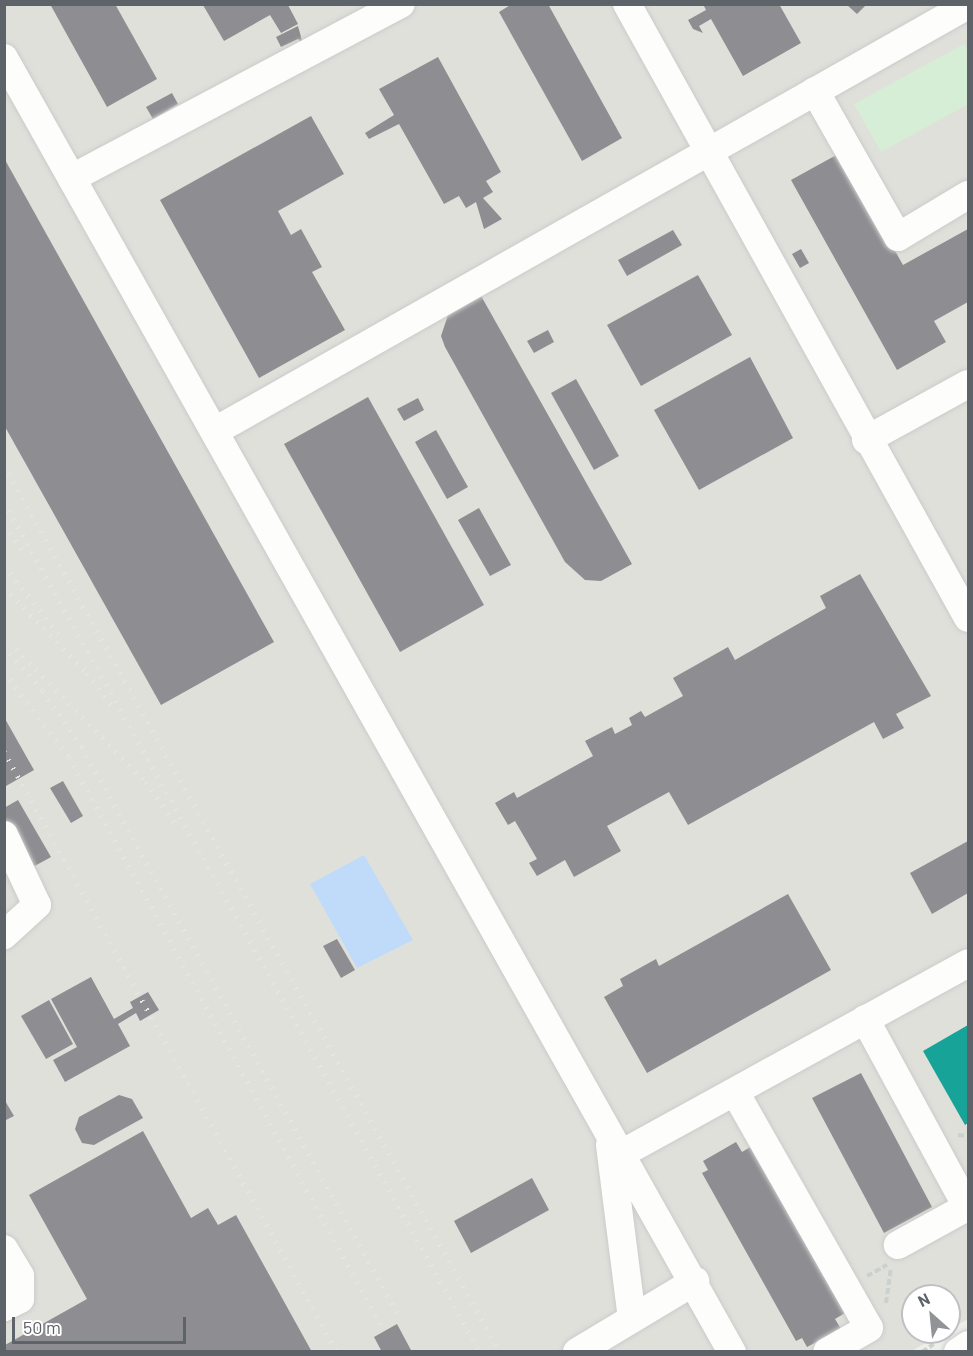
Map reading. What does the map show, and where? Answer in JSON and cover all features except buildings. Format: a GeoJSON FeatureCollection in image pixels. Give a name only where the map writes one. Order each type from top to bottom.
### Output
{"type":"FeatureCollection","features":[{"type":"Feature","properties":{"kind":"lane"},"geometry":{"type":"LineString","coordinates":[[72,178],[400,4]]}},
{"type":"Feature","properties":{"kind":"lane"},"geometry":{"type":"LineString","coordinates":[[627,4],[712,153],[866,440],[969,618]]}},
{"type":"Feature","properties":{"kind":"lane"},"geometry":{"type":"LineString","coordinates":[[215,431],[712,153],[815,91],[969,5]]}},
{"type":"Feature","properties":{"kind":"lane"},"geometry":{"type":"LineString","coordinates":[[4,58],[621,1154],[695,1281],[732,1352]]}},
{"type":"Feature","properties":{"kind":"lane"},"geometry":{"type":"LineString","coordinates":[[815,91],[898,237],[969,195]]}},
{"type":"Feature","properties":{"kind":"lane"},"geometry":{"type":"LineString","coordinates":[[866,440],[969,384]]}},
{"type":"Feature","properties":{"kind":"lane"},"geometry":{"type":"LineString","coordinates":[[4,835],[37,905],[4,935]]}},
{"type":"Feature","properties":{"kind":"lane"},"geometry":{"type":"LineString","coordinates":[[621,1154],[969,963]]}},
{"type":"Feature","properties":{"kind":"lane"},"geometry":{"type":"LineString","coordinates":[[865,1019],[967,1207],[898,1245]]}},
{"type":"Feature","properties":{"kind":"lane"},"geometry":{"type":"LineString","coordinates":[[735,1092],[869,1328],[827,1352]]}},
{"type":"Feature","properties":{"kind":"lane"},"geometry":{"type":"LineString","coordinates":[[608,1129],[632,1319]]}},
{"type":"Feature","properties":{"kind":"lane"},"geometry":{"type":"LineString","coordinates":[[4,1249],[20,1276],[20,1299],[4,1307]]}},
{"type":"Feature","properties":{"kind":"lane"},"geometry":{"type":"LineString","coordinates":[[577,1352],[695,1281]]}},
{"type":"Feature","properties":{"kind":"lane"},"geometry":{"type":"LineString","coordinates":[[957,1352],[969,1346]]}},
{"type":"Feature","properties":{"kind":"path"},"geometry":{"type":"LineString","coordinates":[[885,1307],[898,1245]]}},
{"type":"Feature","properties":{"kind":"shaded area"},"geometry":{"type":"Polygon","coordinates":[[[5,5],[968,5],[968,1319],[961,1323],[961,1284],[901,1284],[901,1344],[924,1344],[910,1352],[5,1352],[5,5]]]}},
{"type":"Feature","properties":{"kind":"green space"},"geometry":{"type":"Polygon","coordinates":[[[964,44],[968,53],[968,104],[881,152],[854,104],[964,44]]]}},
{"type":"Feature","properties":{"kind":"water"},"geometry":{"type":"Polygon","coordinates":[[[364,855],[413,940],[357,968],[310,884],[364,855]]]}},
{"type":"Feature","properties":{"kind":"railway"},"geometry":{"type":"LineString","coordinates":[[4,465],[500,1352]]}},
{"type":"Feature","properties":{"kind":"railway"},"geometry":{"type":"LineString","coordinates":[[4,502],[480,1352]]}},
{"type":"Feature","properties":{"kind":"railway"},"geometry":{"type":"LineString","coordinates":[[4,525],[24,552]]}},
{"type":"Feature","properties":{"kind":"railway"},"geometry":{"type":"LineString","coordinates":[[4,566],[61,636]]}},
{"type":"Feature","properties":{"kind":"railway"},"geometry":{"type":"LineString","coordinates":[[4,587],[87,673],[111,705]]}},
{"type":"Feature","properties":{"kind":"railway"},"geometry":{"type":"LineString","coordinates":[[4,646],[43,691],[82,747],[398,1314]]}},
{"type":"Feature","properties":{"kind":"railway"},"geometry":{"type":"LineString","coordinates":[[16,649],[146,782],[175,823]]}},
{"type":"Feature","properties":{"kind":"railway"},"geometry":{"type":"LineString","coordinates":[[4,672],[69,757],[382,1327]]}},
{"type":"Feature","properties":{"kind":"railway"},"geometry":{"type":"LineString","coordinates":[[4,751],[337,1352]]}}]}
